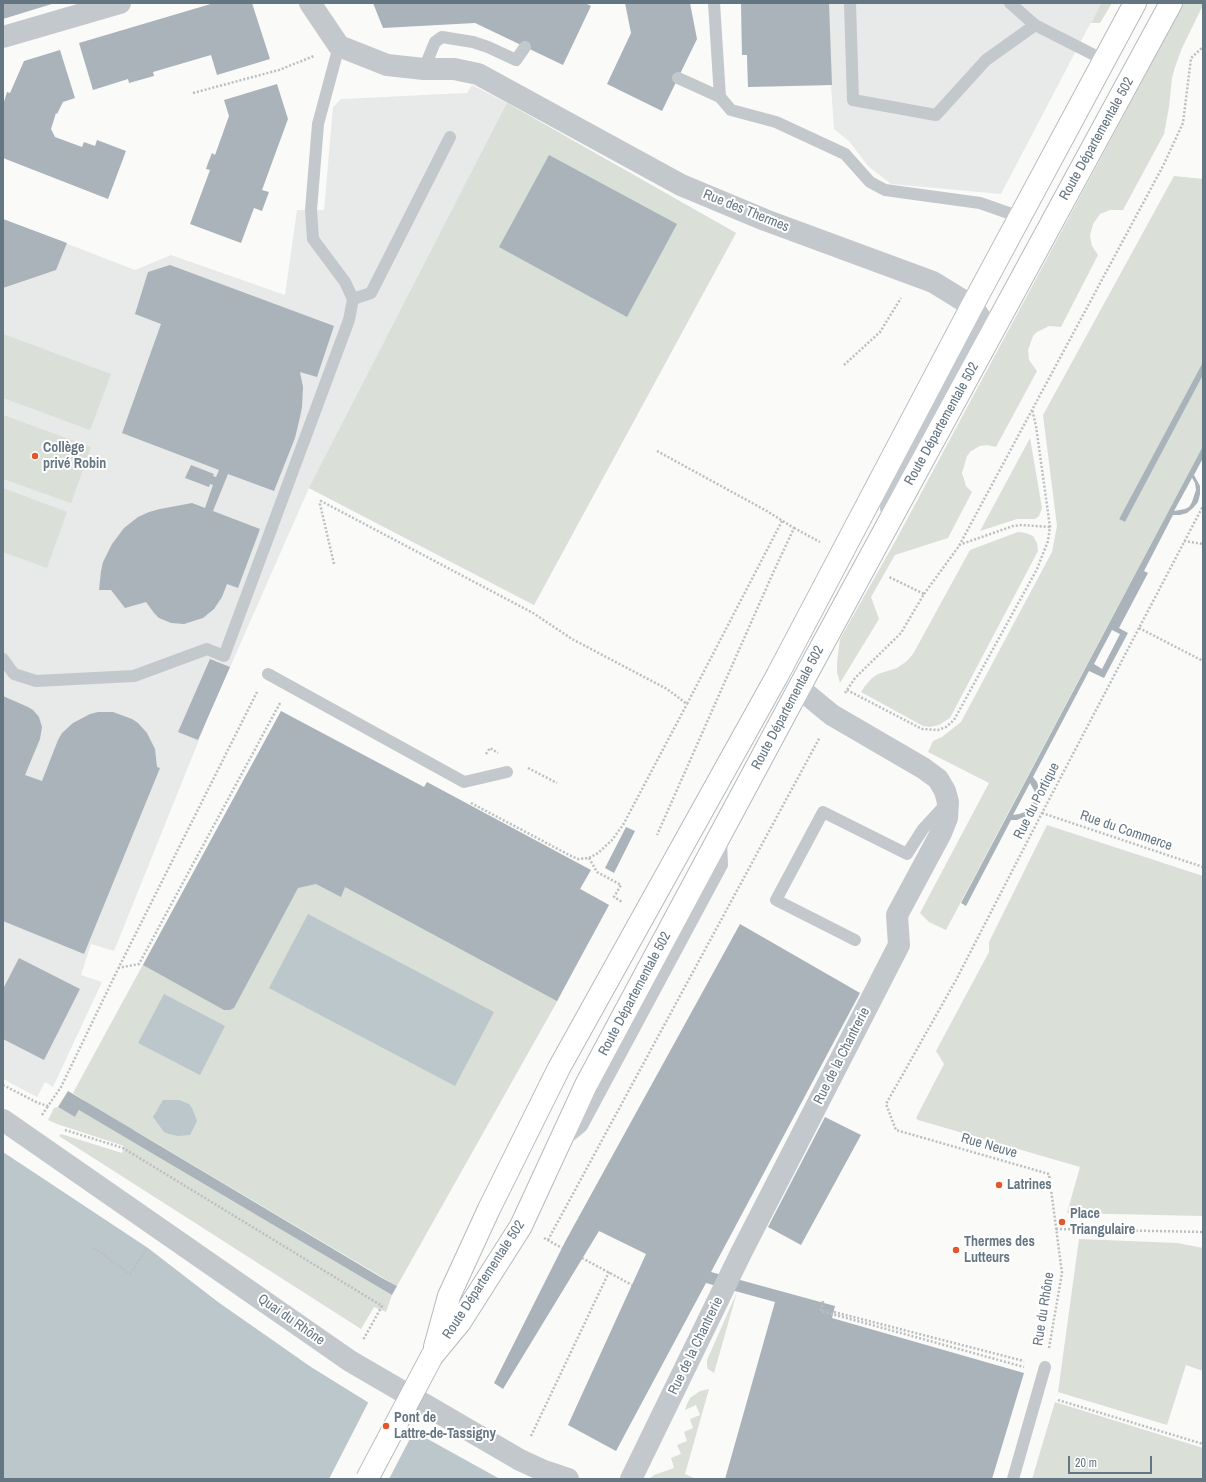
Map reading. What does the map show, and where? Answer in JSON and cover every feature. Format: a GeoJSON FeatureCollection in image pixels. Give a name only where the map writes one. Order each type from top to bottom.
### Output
{"type":"FeatureCollection","features":[{"type":"Feature","properties":{"kind":"main road","name":"Route Départementale 502"},"geometry":{"type":"LineString","coordinates":[[432,1356],[449,1296],[489,1210],[559,1068],[777,676],[972,306],[1135,3]]}},
{"type":"Feature","properties":{"kind":"main road","name":"Route Départementale 502"},"geometry":{"type":"LineString","coordinates":[[432,1356],[460,1322],[521,1226],[586,1085],[883,532],[1171,3]]}},
{"type":"Feature","properties":{"kind":"main road"},"geometry":{"type":"LineString","coordinates":[[367,1479],[432,1356]]}},
{"type":"Feature","properties":{"kind":"street"},"geometry":{"type":"LineString","coordinates":[[3,37],[120,3]]}},
{"type":"Feature","properties":{"kind":"street"},"geometry":{"type":"LineString","coordinates":[[310,3],[339,46]]}},
{"type":"Feature","properties":{"kind":"street","name":"Rue des Thermes"},"geometry":{"type":"LineString","coordinates":[[339,46],[387,65],[424,69],[454,69],[478,74],[680,185],[765,220],[933,282],[972,306]]}},
{"type":"Feature","properties":{"kind":"street"},"geometry":{"type":"LineString","coordinates":[[883,532],[903,467],[981,319],[972,306]]}},
{"type":"Feature","properties":{"kind":"street","name":"Rue de la Chantrerie"},"geometry":{"type":"LineString","coordinates":[[631,1479],[727,1283],[899,945],[897,915],[941,833],[947,818],[948,802],[945,791],[938,779],[923,768],[832,715],[799,688]]}},
{"type":"Feature","properties":{"kind":"street","name":"Quai du Rhône"},"geometry":{"type":"LineString","coordinates":[[3,1120],[350,1361],[520,1460],[544,1471],[568,1479]]}},
{"type":"Feature","properties":{"kind":"lane"},"geometry":{"type":"LineString","coordinates":[[714,3],[720,97]]}},
{"type":"Feature","properties":{"kind":"lane"},"geometry":{"type":"LineString","coordinates":[[850,3],[853,100],[936,115],[986,60],[1035,24]]}},
{"type":"Feature","properties":{"kind":"lane"},"geometry":{"type":"LineString","coordinates":[[1010,3],[1035,24],[1104,60]]}},
{"type":"Feature","properties":{"kind":"lane"},"geometry":{"type":"LineString","coordinates":[[424,69],[435,42],[442,37],[473,42],[516,60],[525,47]]}},
{"type":"Feature","properties":{"kind":"lane"},"geometry":{"type":"LineString","coordinates":[[3,659],[14,674],[36,681],[134,676],[207,649],[224,656],[349,320],[353,300],[345,282],[313,239],[311,210],[318,124],[339,46]]}},
{"type":"Feature","properties":{"kind":"lane"},"geometry":{"type":"LineString","coordinates":[[678,78],[720,97],[731,110],[776,122],[845,154],[870,182],[884,190],[980,203],[1020,217]]}},
{"type":"Feature","properties":{"kind":"lane"},"geometry":{"type":"LineString","coordinates":[[353,300],[371,292],[450,137]]}},
{"type":"Feature","properties":{"kind":"lane"},"geometry":{"type":"LineString","coordinates":[[268,674],[464,782],[507,772]]}},
{"type":"Feature","properties":{"kind":"lane"},"geometry":{"type":"LineString","coordinates":[[855,940],[776,900],[823,812],[907,854],[923,829],[948,802]]}},
{"type":"Feature","properties":{"kind":"lane"},"geometry":{"type":"LineString","coordinates":[[1013,1479],[1044,1370]]}},
{"type":"Feature","properties":{"kind":"path"},"geometry":{"type":"LineString","coordinates":[[548,1240],[832,715],[855,678],[901,633],[924,594],[959,546],[1163,166],[1183,123],[1191,58],[1203,47]]}},
{"type":"Feature","properties":{"kind":"path"},"geometry":{"type":"LineString","coordinates":[[193,93],[291,66]]}},
{"type":"Feature","properties":{"kind":"path"},"geometry":{"type":"LineString","coordinates":[[844,365],[880,332],[915,275]]}},
{"type":"Feature","properties":{"kind":"path"},"geometry":{"type":"LineString","coordinates":[[847,690],[922,729],[938,730],[946,727],[954,720],[1037,569],[1048,542],[1050,527],[1036,426],[1032,409]]}},
{"type":"Feature","properties":{"kind":"path"},"geometry":{"type":"LineString","coordinates":[[657,451],[752,502],[782,521],[824,544]]}},
{"type":"Feature","properties":{"kind":"path"},"geometry":{"type":"LineString","coordinates":[[334,564],[320,504],[321,501],[533,613],[572,639],[666,689],[687,704],[782,521]]}},
{"type":"Feature","properties":{"kind":"path","name":"Rue du Portique"},"geometry":{"type":"LineString","coordinates":[[886,1104],[956,980],[1203,506]]}},
{"type":"Feature","properties":{"kind":"path"},"geometry":{"type":"LineString","coordinates":[[959,546],[1014,526],[1050,527]]}},
{"type":"Feature","properties":{"kind":"path"},"geometry":{"type":"LineString","coordinates":[[655,840],[772,573],[794,528]]}},
{"type":"Feature","properties":{"kind":"path"},"geometry":{"type":"LineString","coordinates":[[1184,541],[1203,544]]}},
{"type":"Feature","properties":{"kind":"path"},"geometry":{"type":"LineString","coordinates":[[884,575],[924,594]]}},
{"type":"Feature","properties":{"kind":"path"},"geometry":{"type":"LineString","coordinates":[[1139,628],[1203,661]]}},
{"type":"Feature","properties":{"kind":"path"},"geometry":{"type":"LineString","coordinates":[[3,1085],[38,1103],[48,1106],[61,1087],[118,969],[258,689],[268,674]]}},
{"type":"Feature","properties":{"kind":"path"},"geometry":{"type":"LineString","coordinates":[[118,969],[139,964],[281,701]]}},
{"type":"Feature","properties":{"kind":"path","name":"Rue du Commerce"},"geometry":{"type":"LineString","coordinates":[[1042,813],[1203,867]]}},
{"type":"Feature","properties":{"kind":"path"},"geometry":{"type":"LineString","coordinates":[[589,858],[597,872],[621,885],[614,897]]}},
{"type":"Feature","properties":{"kind":"path","name":"Rue Neuve"},"geometry":{"type":"LineString","coordinates":[[886,1104],[896,1130],[1049,1174],[1056,1229]]}},
{"type":"Feature","properties":{"kind":"path"},"geometry":{"type":"LineString","coordinates":[[60,1129],[124,1148],[382,1306],[364,1337]]}},
{"type":"Feature","properties":{"kind":"path"},"geometry":{"type":"LineString","coordinates":[[521,1226],[562,1248]]}},
{"type":"Feature","properties":{"kind":"path"},"geometry":{"type":"LineString","coordinates":[[1056,1229],[1203,1232]]}},
{"type":"Feature","properties":{"kind":"path","name":"Rue du Rhône"},"geometry":{"type":"LineString","coordinates":[[1044,1370],[1062,1273],[1056,1229]]}},
{"type":"Feature","properties":{"kind":"path"},"geometry":{"type":"LineString","coordinates":[[94,1248],[130,1274],[161,1230]]}},
{"type":"Feature","properties":{"kind":"path"},"geometry":{"type":"LineString","coordinates":[[582,1258],[632,1284]]}},
{"type":"Feature","properties":{"kind":"path"},"geometry":{"type":"LineString","coordinates":[[544,1410],[609,1272]]}},
{"type":"Feature","properties":{"kind":"path"},"geometry":{"type":"LineString","coordinates":[[823,1300],[821,1311],[1044,1370]]}},
{"type":"Feature","properties":{"kind":"path"},"geometry":{"type":"LineString","coordinates":[[834,1312],[1044,1370]]}},
{"type":"Feature","properties":{"kind":"path"},"geometry":{"type":"LineString","coordinates":[[1038,1394],[1203,1444]]}},
{"type":"Feature","properties":{"kind":"shaded area"},"geometry":{"type":"Polygon","coordinates":[[[741,3],[1101,3],[1001,194],[891,184],[868,166],[849,141],[834,129],[831,85],[748,87],[747,55],[742,55],[741,3]]]}},
{"type":"Feature","properties":{"kind":"shaded area"},"geometry":{"type":"Polygon","coordinates":[[[1101,3],[1112,3],[1100,23],[1091,23],[1101,3]]]}},
{"type":"Feature","properties":{"kind":"shaded area"},"geometry":{"type":"Polygon","coordinates":[[[1184,3],[1203,3],[1203,5],[1182,48],[1175,67],[1164,134],[1123,210],[1110,210],[1100,214],[1093,224],[1090,236],[1092,246],[1098,255],[1061,327],[1049,326],[1037,332],[1033,336],[1028,350],[1029,360],[1037,371],[996,447],[987,445],[980,446],[971,451],[967,456],[962,473],[966,486],[972,492],[948,538],[895,555],[871,597],[879,619],[840,683],[837,672],[837,662],[840,639],[897,538],[1184,3]]]}},
{"type":"Feature","properties":{"kind":"shaded area"},"geometry":{"type":"Polygon","coordinates":[[[472,85],[507,103],[736,233],[534,605],[309,488],[209,715],[114,951],[91,944],[81,975],[102,982],[53,1087],[45,1082],[37,1097],[3,1079],[3,219],[135,270],[171,255],[285,295],[297,210],[324,210],[333,107],[341,99],[467,93],[472,85]]]}},
{"type":"Feature","properties":{"kind":"shaded area"},"geometry":{"type":"Polygon","coordinates":[[[507,103],[736,233],[534,605],[309,488],[507,103]]]}},
{"type":"Feature","properties":{"kind":"shaded area"},"geometry":{"type":"Polygon","coordinates":[[[1174,176],[1203,179],[1203,362],[1119,519],[1125,522],[1203,375],[1203,446],[946,930],[929,922],[920,913],[989,783],[928,752],[933,741],[942,737],[961,722],[1052,552],[1057,526],[1043,415],[1174,176]]]}},
{"type":"Feature","properties":{"kind":"shaded area"},"geometry":{"type":"Polygon","coordinates":[[[3,334],[111,374],[90,430],[3,398],[3,334]]]}},
{"type":"Feature","properties":{"kind":"shaded area"},"geometry":{"type":"Polygon","coordinates":[[[3,415],[91,447],[71,503],[3,479],[3,415]]]}},
{"type":"Feature","properties":{"kind":"shaded area"},"geometry":{"type":"Polygon","coordinates":[[[1030,438],[1042,508],[1039,516],[1035,519],[1017,519],[980,531],[1030,438]]]}},
{"type":"Feature","properties":{"kind":"shaded area"},"geometry":{"type":"Polygon","coordinates":[[[3,488],[67,512],[47,568],[3,552],[3,488]]]}},
{"type":"Feature","properties":{"kind":"shaded area"},"geometry":{"type":"Polygon","coordinates":[[[1018,532],[1033,536],[1037,543],[1038,551],[950,718],[939,725],[930,727],[923,726],[861,692],[872,678],[878,674],[897,668],[907,661],[913,654],[970,550],[1018,532]]]}},
{"type":"Feature","properties":{"kind":"shaded area"},"geometry":{"type":"Polygon","coordinates":[[[281,711],[609,905],[558,1000],[397,1286],[134,1130],[129,1138],[392,1295],[386,1312],[374,1307],[361,1329],[59,1136],[61,1134],[122,1153],[124,1146],[48,1120],[54,1108],[58,1107],[75,1117],[85,1101],[73,1093],[281,711]]]}},
{"type":"Feature","properties":{"kind":"shaded area"},"geometry":{"type":"Polygon","coordinates":[[[1047,825],[1203,876],[1203,1216],[1067,1213],[1080,1167],[918,1120],[916,1118],[944,1064],[936,1051],[989,952],[989,942],[1047,825]]]}},
{"type":"Feature","properties":{"kind":"shaded area"},"geometry":{"type":"Polygon","coordinates":[[[308,914],[494,1012],[455,1086],[269,988],[308,914]]]}},
{"type":"Feature","properties":{"kind":"shaded area"},"geometry":{"type":"Polygon","coordinates":[[[164,994],[225,1026],[200,1075],[138,1043],[164,994]]]}},
{"type":"Feature","properties":{"kind":"shaded area"},"geometry":{"type":"Polygon","coordinates":[[[163,1100],[179,1100],[189,1104],[197,1121],[190,1135],[178,1136],[164,1132],[153,1117],[163,1100]]]}},
{"type":"Feature","properties":{"kind":"shaded area"},"geometry":{"type":"Polygon","coordinates":[[[3,1152],[148,1248],[218,1302],[311,1367],[424,1437],[500,1479],[3,1479],[3,1152]]]}},
{"type":"Feature","properties":{"kind":"shaded area"},"geometry":{"type":"Polygon","coordinates":[[[1079,1239],[1177,1243],[1203,1248],[1203,1371],[1186,1365],[1167,1425],[1058,1392],[1079,1239]]]}},
{"type":"Feature","properties":{"kind":"shaded area"},"geometry":{"type":"Polygon","coordinates":[[[737,1292],[714,1373],[708,1369],[707,1360],[737,1292]]]}},
{"type":"Feature","properties":{"kind":"shaded area"},"geometry":{"type":"Polygon","coordinates":[[[709,1389],[685,1474],[696,1479],[649,1479],[654,1475],[674,1468],[671,1458],[681,1454],[677,1445],[687,1441],[684,1432],[693,1428],[690,1419],[700,1415],[696,1405],[685,1410],[687,1404],[690,1398],[700,1391],[709,1389]]]}},
{"type":"Feature","properties":{"kind":"shaded area"},"geometry":{"type":"Polygon","coordinates":[[[1055,1402],[1203,1448],[1203,1479],[1032,1479],[1055,1402]]]}},
{"type":"Feature","properties":{"kind":"pier"},"geometry":{"type":"Polygon","coordinates":[[[369,1401],[415,1429],[389,1479],[329,1479],[369,1401]]]}},
{"type":"Feature","properties":{"kind":"building"},"geometry":{"type":"Polygon","coordinates":[[[3,3],[55,3],[3,19],[3,3]]]}},
{"type":"Feature","properties":{"kind":"building"},"geometry":{"type":"Polygon","coordinates":[[[214,3],[252,3],[270,59],[217,75],[211,55],[153,72],[154,76],[129,83],[128,79],[93,90],[79,43],[214,3]]]}},
{"type":"Feature","properties":{"kind":"building"},"geometry":{"type":"Polygon","coordinates":[[[373,3],[585,3],[591,6],[563,65],[475,23],[383,28],[373,3]]]}},
{"type":"Feature","properties":{"kind":"building"},"geometry":{"type":"Polygon","coordinates":[[[625,3],[690,3],[697,39],[662,111],[607,84],[631,33],[625,3]]]}},
{"type":"Feature","properties":{"kind":"building"},"geometry":{"type":"Polygon","coordinates":[[[741,3],[829,3],[832,85],[748,87],[747,55],[742,55],[741,3]]]}},
{"type":"Feature","properties":{"kind":"building"},"geometry":{"type":"Polygon","coordinates":[[[60,50],[75,98],[63,102],[57,114],[56,113],[51,129],[55,137],[82,147],[84,142],[95,146],[97,140],[126,151],[108,199],[3,158],[3,105],[7,92],[10,93],[24,61],[60,50]]]}},
{"type":"Feature","properties":{"kind":"building"},"geometry":{"type":"Polygon","coordinates":[[[277,84],[288,119],[262,190],[269,192],[262,211],[254,208],[241,243],[190,224],[210,170],[206,169],[208,163],[212,153],[215,155],[229,116],[224,100],[277,84]]]}},
{"type":"Feature","properties":{"kind":"building"},"geometry":{"type":"Polygon","coordinates":[[[549,155],[677,224],[627,317],[499,247],[549,155]]]}},
{"type":"Feature","properties":{"kind":"building"},"geometry":{"type":"Polygon","coordinates":[[[3,219],[67,243],[56,270],[3,288],[3,219]]]}},
{"type":"Feature","properties":{"kind":"building"},"geometry":{"type":"Polygon","coordinates":[[[170,265],[334,326],[317,377],[300,372],[303,387],[300,417],[295,438],[274,491],[228,474],[213,511],[260,529],[238,588],[227,584],[222,597],[214,609],[203,618],[184,624],[171,623],[159,618],[146,602],[125,608],[111,590],[99,590],[103,562],[112,544],[124,528],[138,517],[160,509],[192,503],[205,508],[213,485],[210,484],[209,487],[185,478],[191,465],[214,474],[213,476],[216,477],[219,470],[122,433],[161,324],[135,314],[148,272],[170,265]]]}},
{"type":"Feature","properties":{"kind":"building"},"geometry":{"type":"Polygon","coordinates":[[[1203,362],[1203,375],[1125,522],[1119,519],[1203,362]]]}},
{"type":"Feature","properties":{"kind":"building"},"geometry":{"type":"Polygon","coordinates":[[[1203,446],[1203,458],[1194,475],[1200,486],[1198,502],[1187,513],[1173,515],[1144,571],[1148,573],[1119,628],[1128,633],[1104,678],[1089,671],[1033,777],[1037,782],[1039,789],[1040,797],[1038,804],[1029,815],[1017,820],[1011,820],[966,906],[961,903],[1203,446]],[[1192,478],[1174,511],[1189,507],[1192,502],[1196,490],[1195,483],[1192,478]],[[1112,630],[1094,664],[1102,669],[1120,634],[1112,630]],[[1030,783],[1013,815],[1025,812],[1033,803],[1035,792],[1030,783]]]}},
{"type":"Feature","properties":{"kind":"building"},"geometry":{"type":"Polygon","coordinates":[[[210,659],[230,667],[198,740],[178,732],[210,659]]]}},
{"type":"Feature","properties":{"kind":"building"},"geometry":{"type":"Polygon","coordinates":[[[3,696],[28,707],[39,717],[42,727],[40,739],[25,775],[42,781],[62,733],[73,723],[90,714],[98,712],[113,712],[132,719],[147,733],[155,749],[157,767],[160,768],[84,954],[3,921],[3,696]]]}},
{"type":"Feature","properties":{"kind":"building"},"geometry":{"type":"Polygon","coordinates":[[[281,711],[424,787],[427,782],[591,870],[580,889],[609,905],[557,1001],[345,887],[341,897],[316,884],[298,888],[234,1008],[230,1010],[224,1010],[143,965],[281,711]]]}},
{"type":"Feature","properties":{"kind":"building"},"geometry":{"type":"Polygon","coordinates":[[[626,827],[635,831],[614,873],[605,868],[626,827]]]}},
{"type":"Feature","properties":{"kind":"building"},"geometry":{"type":"Polygon","coordinates":[[[740,924],[860,993],[711,1272],[835,1306],[832,1318],[1024,1373],[992,1479],[725,1479],[775,1302],[706,1283],[616,1451],[568,1425],[646,1254],[599,1231],[503,1389],[494,1383],[566,1240],[740,924]]]}},
{"type":"Feature","properties":{"kind":"building"},"geometry":{"type":"Polygon","coordinates":[[[19,958],[80,989],[44,1060],[3,1039],[3,989],[19,958]]]}},
{"type":"Feature","properties":{"kind":"building"},"geometry":{"type":"Polygon","coordinates":[[[68,1091],[397,1286],[392,1295],[79,1110],[75,1117],[58,1107],[68,1091]]]}},
{"type":"Feature","properties":{"kind":"building"},"geometry":{"type":"Polygon","coordinates":[[[825,1117],[861,1135],[801,1245],[768,1227],[825,1117]]]}},
{"type":"Feature","properties":{"kind":"place","name":"Collège privé Robin"},"geometry":{"type":"Point","coordinates":[35,456]}},
{"type":"Feature","properties":{"kind":"place","name":"Latrines"},"geometry":{"type":"Point","coordinates":[999,1185]}},
{"type":"Feature","properties":{"kind":"place","name":"Place Triangulaire"},"geometry":{"type":"Point","coordinates":[1062,1222]}},
{"type":"Feature","properties":{"kind":"place","name":"Thermes des Lutteurs"},"geometry":{"type":"Point","coordinates":[956,1250]}},
{"type":"Feature","properties":{"kind":"place","name":"Pont de Lattre-de-Tassigny"},"geometry":{"type":"Point","coordinates":[386,1426]}}]}
